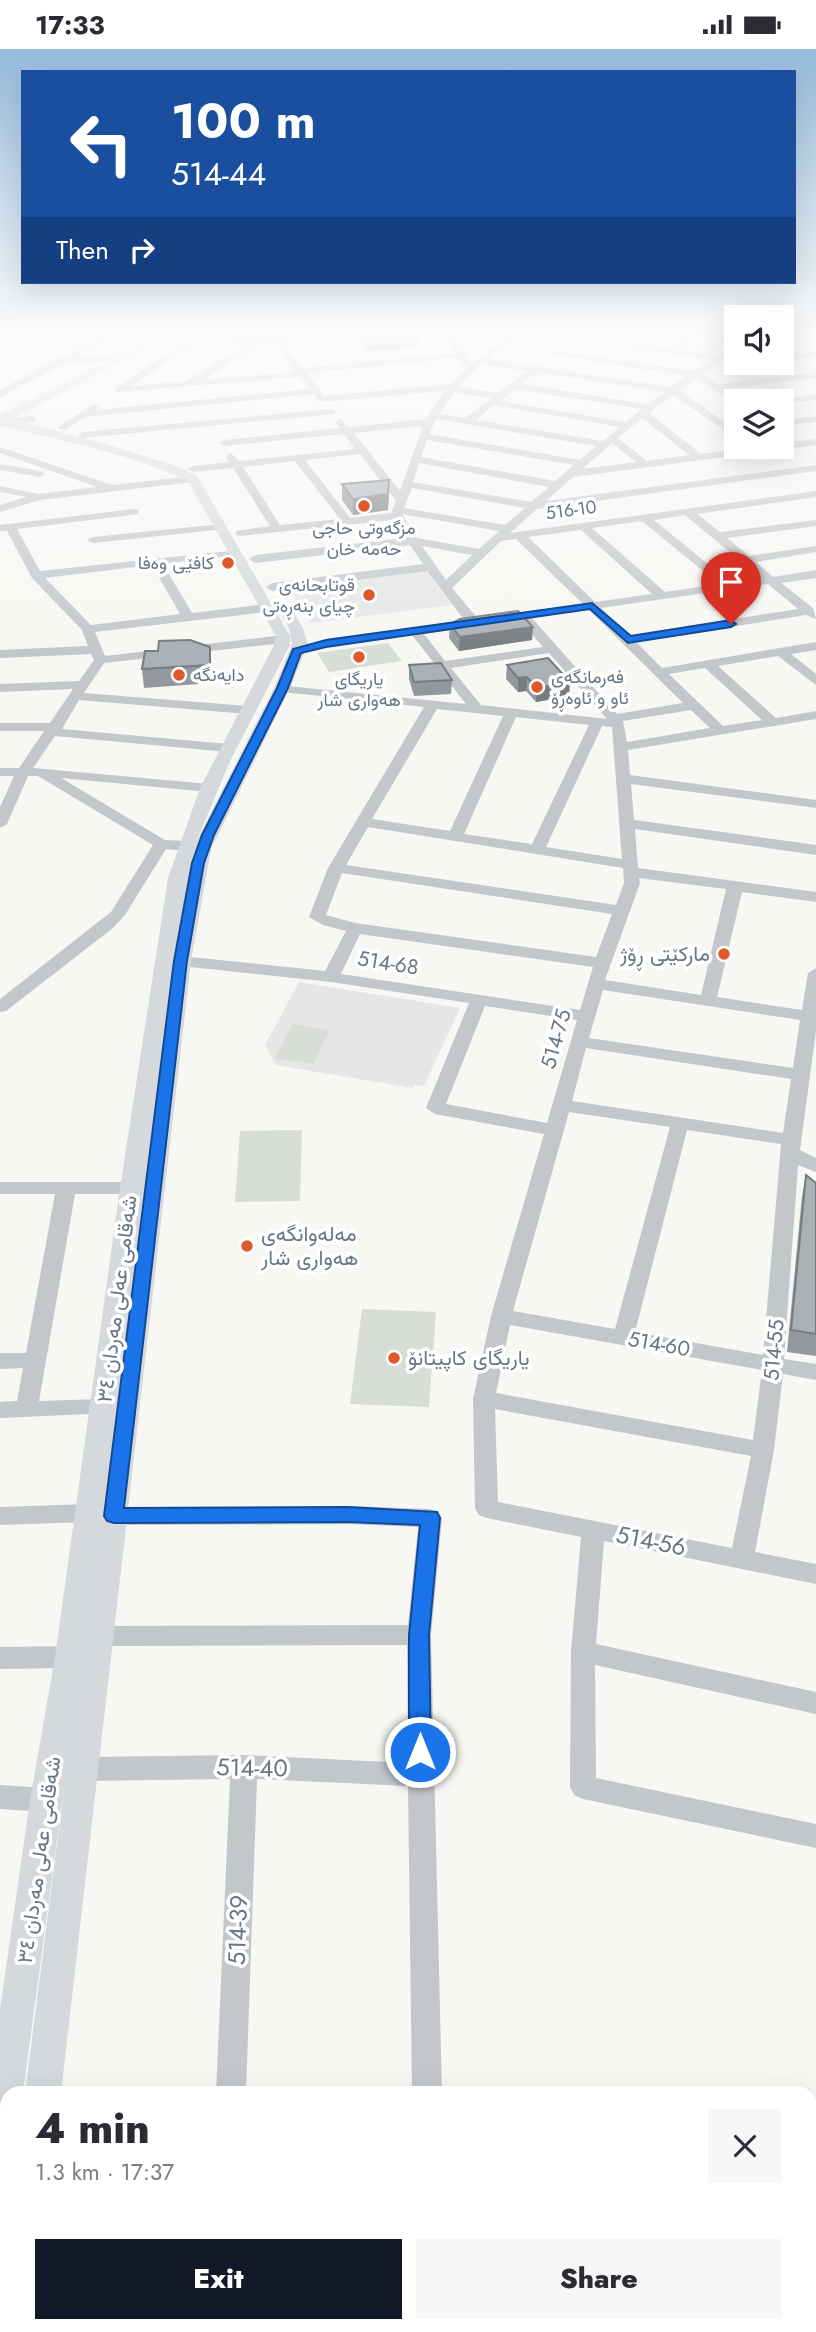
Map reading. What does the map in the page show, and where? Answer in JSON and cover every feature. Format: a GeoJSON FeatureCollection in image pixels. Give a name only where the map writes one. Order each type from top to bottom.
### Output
{"type":"FeatureCollection","features":[{"type":"Feature","properties":{"kind":"main road"},"geometry":{"type":"LineString","coordinates":[[97,439],[172,469],[193,474],[238,543],[293,645]]}},
{"type":"Feature","properties":{"kind":"main road","name":"شەقامی عەلی مەردان ٣٤"},"geometry":{"type":"LineString","coordinates":[[6,2086],[46,1800],[70,1657],[131,1188],[177,878],[185,846],[228,748],[255,713],[282,688],[293,645],[282,645],[255,713],[202,849],[181,961],[44,2086]]}},
{"type":"Feature","properties":{"kind":"street"},"geometry":{"type":"LineString","coordinates":[[220,439],[277,529]]}},
{"type":"Feature","properties":{"kind":"street"},"geometry":{"type":"LineString","coordinates":[[224,443],[269,439]]}},
{"type":"Feature","properties":{"kind":"street"},"geometry":{"type":"LineString","coordinates":[[351,439],[393,489],[412,541],[445,588],[487,621]]}},
{"type":"Feature","properties":{"kind":"street"},"geometry":{"type":"LineString","coordinates":[[399,509],[423,439]]}},
{"type":"Feature","properties":{"kind":"street"},"geometry":{"type":"LineString","coordinates":[[439,439],[582,463]]}},
{"type":"Feature","properties":{"kind":"street"},"geometry":{"type":"LineString","coordinates":[[591,439],[608,441],[645,464]]}},
{"type":"Feature","properties":{"kind":"street"},"geometry":{"type":"LineString","coordinates":[[445,588],[480,553],[611,439]]}},
{"type":"Feature","properties":{"kind":"street"},"geometry":{"type":"LineString","coordinates":[[678,439],[698,457]]}},
{"type":"Feature","properties":{"kind":"street"},"geometry":{"type":"LineString","coordinates":[[794,444],[816,442]]}},
{"type":"Feature","properties":{"kind":"street"},"geometry":{"type":"LineString","coordinates":[[0,450],[100,485]]}},
{"type":"Feature","properties":{"kind":"street"},"geometry":{"type":"LineString","coordinates":[[0,509],[39,497],[116,488],[236,464],[362,451]]}},
{"type":"Feature","properties":{"kind":"street"},"geometry":{"type":"LineString","coordinates":[[570,474],[698,457],[728,466],[816,468]]}},
{"type":"Feature","properties":{"kind":"street"},"geometry":{"type":"LineString","coordinates":[[298,458],[347,521]]}},
{"type":"Feature","properties":{"kind":"street"},"geometry":{"type":"LineString","coordinates":[[417,459],[558,485]]}},
{"type":"Feature","properties":{"kind":"street"},"geometry":{"type":"LineString","coordinates":[[408,484],[533,506],[690,501],[738,459]]}},
{"type":"Feature","properties":{"kind":"street"},"geometry":{"type":"LineString","coordinates":[[0,467],[116,488],[134,512],[146,535]]}},
{"type":"Feature","properties":{"kind":"street"},"geometry":{"type":"LineString","coordinates":[[41,475],[52,469]]}},
{"type":"Feature","properties":{"kind":"street"},"geometry":{"type":"LineString","coordinates":[[0,489],[39,497]]}},
{"type":"Feature","properties":{"kind":"street"},"geometry":{"type":"LineString","coordinates":[[381,491],[393,489]]}},
{"type":"Feature","properties":{"kind":"street","name":"516-10"},"geometry":{"type":"LineString","coordinates":[[497,538],[645,518],[690,501],[816,494]]}},
{"type":"Feature","properties":{"kind":"street"},"geometry":{"type":"LineString","coordinates":[[330,496],[343,495]]}},
{"type":"Feature","properties":{"kind":"street"},"geometry":{"type":"LineString","coordinates":[[690,501],[718,536],[812,614]]}},
{"type":"Feature","properties":{"kind":"street"},"geometry":{"type":"LineString","coordinates":[[100,554],[156,561],[238,543],[277,529],[347,521],[399,509],[507,529]]}},
{"type":"Feature","properties":{"kind":"street"},"geometry":{"type":"LineString","coordinates":[[0,824],[22,773],[54,730],[98,655],[88,629],[36,575],[5,527],[134,512]]}},
{"type":"Feature","properties":{"kind":"street"},"geometry":{"type":"LineString","coordinates":[[80,518],[100,554]]}},
{"type":"Feature","properties":{"kind":"street"},"geometry":{"type":"LineString","coordinates":[[645,518],[728,586]]}},
{"type":"Feature","properties":{"kind":"street"},"geometry":{"type":"LineString","coordinates":[[718,536],[816,523]]}},
{"type":"Feature","properties":{"kind":"street"},"geometry":{"type":"LineString","coordinates":[[583,526],[662,596]]}},
{"type":"Feature","properties":{"kind":"street"},"geometry":{"type":"LineString","coordinates":[[36,575],[100,554],[146,535],[238,543],[412,541],[480,553]]}},
{"type":"Feature","properties":{"kind":"street"},"geometry":{"type":"LineString","coordinates":[[519,535],[721,732]]}},
{"type":"Feature","properties":{"kind":"street"},"geometry":{"type":"LineString","coordinates":[[748,559],[816,549]]}},
{"type":"Feature","properties":{"kind":"street"},"geometry":{"type":"LineString","coordinates":[[156,561],[188,617]]}},
{"type":"Feature","properties":{"kind":"street"},"geometry":{"type":"LineString","coordinates":[[88,629],[188,617],[269,598],[431,567]]}},
{"type":"Feature","properties":{"kind":"street"},"geometry":{"type":"LineString","coordinates":[[0,654],[98,655],[326,643],[816,574]]}},
{"type":"Feature","properties":{"kind":"street"},"geometry":{"type":"LineString","coordinates":[[628,639],[812,614]]}},
{"type":"Feature","properties":{"kind":"street"},"geometry":{"type":"LineString","coordinates":[[523,616],[617,721]]}},
{"type":"Feature","properties":{"kind":"street"},"geometry":{"type":"LineString","coordinates":[[416,632],[477,709]]}},
{"type":"Feature","properties":{"kind":"street"},"geometry":{"type":"LineString","coordinates":[[660,672],[816,646]]}},
{"type":"Feature","properties":{"kind":"street"},"geometry":{"type":"LineString","coordinates":[[442,665],[554,649]]}},
{"type":"Feature","properties":{"kind":"street"},"geometry":{"type":"LineString","coordinates":[[781,652],[816,681]]}},
{"type":"Feature","properties":{"kind":"street"},"geometry":{"type":"LineString","coordinates":[[708,664],[774,722]]}},
{"type":"Feature","properties":{"kind":"street"},"geometry":{"type":"LineString","coordinates":[[0,688],[79,690],[255,713]]}},
{"type":"Feature","properties":{"kind":"street"},"geometry":{"type":"LineString","coordinates":[[282,688],[597,722],[617,721],[695,705]]}},
{"type":"Feature","properties":{"kind":"street"},"geometry":{"type":"LineString","coordinates":[[433,704],[336,868],[317,917],[355,928],[602,963]]}},
{"type":"Feature","properties":{"kind":"street"},"geometry":{"type":"LineString","coordinates":[[455,837],[511,712]]}},
{"type":"Feature","properties":{"kind":"street"},"geometry":{"type":"LineString","coordinates":[[622,747],[816,715]]}},
{"type":"Feature","properties":{"kind":"street","name":"514-75"},"geometry":{"type":"LineString","coordinates":[[487,1509],[484,1399],[501,1315],[602,963],[632,883],[625,779],[617,721]]}},
{"type":"Feature","properties":{"kind":"street"},"geometry":{"type":"LineString","coordinates":[[538,848],[597,722]]}},
{"type":"Feature","properties":{"kind":"street"},"geometry":{"type":"LineString","coordinates":[[0,727],[228,748]]}},
{"type":"Feature","properties":{"kind":"street"},"geometry":{"type":"LineString","coordinates":[[0,772],[40,772],[209,788]]}},
{"type":"Feature","properties":{"kind":"street"},"geometry":{"type":"LineString","coordinates":[[40,772],[161,844],[185,846]]}},
{"type":"Feature","properties":{"kind":"street"},"geometry":{"type":"LineString","coordinates":[[625,779],[816,804]]}},
{"type":"Feature","properties":{"kind":"street"},"geometry":{"type":"LineString","coordinates":[[364,823],[538,848],[632,869],[816,897]]}},
{"type":"Feature","properties":{"kind":"street"},"geometry":{"type":"LineString","coordinates":[[628,824],[816,850]]}},
{"type":"Feature","properties":{"kind":"street"},"geometry":{"type":"LineString","coordinates":[[0,1007],[117,915],[161,844]]}},
{"type":"Feature","properties":{"kind":"street"},"geometry":{"type":"LineString","coordinates":[[336,868],[622,911]]}},
{"type":"Feature","properties":{"kind":"street"},"geometry":{"type":"LineString","coordinates":[[708,1001],[735,886]]}},
{"type":"Feature","properties":{"kind":"street"},"geometry":{"type":"LineString","coordinates":[[331,977],[355,928]]}},
{"type":"Feature","properties":{"kind":"street","name":"514-68"},"geometry":{"type":"LineString","coordinates":[[181,961],[331,977],[587,1016]]}},
{"type":"Feature","properties":{"kind":"street","name":"514-55"},"geometry":{"type":"LineString","coordinates":[[742,1559],[763,1450],[773,1364],[790,1153],[816,974]]}},
{"type":"Feature","properties":{"kind":"street"},"geometry":{"type":"LineString","coordinates":[[596,984],[810,1016]]}},
{"type":"Feature","properties":{"kind":"street"},"geometry":{"type":"LineString","coordinates":[[480,1000],[435,1108],[554,1130]]}},
{"type":"Feature","properties":{"kind":"street"},"geometry":{"type":"LineString","coordinates":[[579,1042],[801,1075]]}},
{"type":"Feature","properties":{"kind":"street"},"geometry":{"type":"LineString","coordinates":[[561,1105],[680,1123],[790,1153],[811,1174]]}},
{"type":"Feature","properties":{"kind":"street"},"geometry":{"type":"LineString","coordinates":[[623,1337],[680,1123]]}},
{"type":"Feature","properties":{"kind":"street"},"geometry":{"type":"LineString","coordinates":[[0,1188],[131,1188]]}},
{"type":"Feature","properties":{"kind":"street"},"geometry":{"type":"LineString","coordinates":[[26,1409],[66,1188]]}},
{"type":"Feature","properties":{"kind":"street","name":"514-60"},"geometry":{"type":"LineString","coordinates":[[501,1315],[816,1372]]}},
{"type":"Feature","properties":{"kind":"street"},"geometry":{"type":"LineString","coordinates":[[0,1361],[35,1360]]}},
{"type":"Feature","properties":{"kind":"street"},"geometry":{"type":"LineString","coordinates":[[484,1399],[763,1450]]}},
{"type":"Feature","properties":{"kind":"street"},"geometry":{"type":"LineString","coordinates":[[0,1410],[103,1407]]}},
{"type":"Feature","properties":{"kind":"street","name":"514-56"},"geometry":{"type":"LineString","coordinates":[[487,1509],[816,1574]]}},
{"type":"Feature","properties":{"kind":"street"},"geometry":{"type":"LineString","coordinates":[[0,1517],[89,1513]]}},
{"type":"Feature","properties":{"kind":"street"},"geometry":{"type":"LineString","coordinates":[[114,1516],[348,1515],[430,1518],[419,1635],[427,2086]]}},
{"type":"Feature","properties":{"kind":"street"},"geometry":{"type":"LineString","coordinates":[[593,1530],[583,1652],[583,1787],[816,1836]]}},
{"type":"Feature","properties":{"kind":"street"},"geometry":{"type":"LineString","coordinates":[[99,1636],[419,1635]]}},
{"type":"Feature","properties":{"kind":"street"},"geometry":{"type":"LineString","coordinates":[[583,1652],[816,1703]]}},
{"type":"Feature","properties":{"kind":"street"},"geometry":{"type":"LineString","coordinates":[[0,1658],[70,1657]]}},
{"type":"Feature","properties":{"kind":"street","name":"514-40"},"geometry":{"type":"LineString","coordinates":[[83,1769],[244,1767],[420,1775]]}},
{"type":"Feature","properties":{"kind":"street","name":"514-39"},"geometry":{"type":"LineString","coordinates":[[231,2086],[244,1767]]}},
{"type":"Feature","properties":{"kind":"street"},"geometry":{"type":"LineString","coordinates":[[0,1797],[46,1800]]}},
{"type":"Feature","properties":{"kind":"shaded area","name":"قوتابحانەی چیای بنەڕەتی"},"geometry":{"type":"Polygon","coordinates":[[[425,570],[452,605],[311,623],[287,585],[425,570]]]}},
{"type":"Feature","properties":{"kind":"shaded area","name":"یاریگای هەواری شار"},"geometry":{"type":"Polygon","coordinates":[[[388,643],[402,661],[329,672],[317,653],[388,643]]]}},
{"type":"Feature","properties":{"kind":"shaded area"},"geometry":{"type":"Polygon","coordinates":[[[299,982],[460,1008],[424,1086],[414,1085],[412,1088],[276,1065],[265,1045],[299,982]]]}},
{"type":"Feature","properties":{"kind":"shaded area"},"geometry":{"type":"Polygon","coordinates":[[[292,1024],[329,1031],[313,1064],[275,1058],[292,1024]]]}},
{"type":"Feature","properties":{"kind":"shaded area"},"geometry":{"type":"Polygon","coordinates":[[[302,1130],[300,1201],[235,1202],[240,1131],[302,1130]]]}},
{"type":"Feature","properties":{"kind":"shaded area","name":"یاریگای کاپیتانۆ"},"geometry":{"type":"Polygon","coordinates":[[[362,1309],[436,1312],[429,1407],[350,1404],[362,1309]]]}},
{"type":"Feature","properties":{"kind":"building"},"geometry":{"type":"Polygon","coordinates":[[[389,480],[388,494],[353,499],[342,484],[389,480]]]}},
{"type":"Feature","properties":{"kind":"building"},"geometry":{"type":"Polygon","coordinates":[[[518,611],[533,627],[460,637],[450,624],[460,619],[518,611]]]}},
{"type":"Feature","properties":{"kind":"building"},"geometry":{"type":"Polygon","coordinates":[[[190,640],[210,647],[210,665],[142,669],[145,651],[158,651],[159,641],[190,640]]]}},
{"type":"Feature","properties":{"kind":"building"},"geometry":{"type":"Polygon","coordinates":[[[548,658],[570,682],[537,688],[527,677],[518,678],[507,665],[548,658]]]}},
{"type":"Feature","properties":{"kind":"building"},"geometry":{"type":"Polygon","coordinates":[[[441,663],[452,680],[414,682],[409,665],[441,663]]]}},
{"type":"Feature","properties":{"kind":"building"},"geometry":{"type":"Polygon","coordinates":[[[806,1175],[816,1183],[816,1334],[791,1330],[806,1175]]]}},
{"type":"Feature","properties":{"kind":"place","name":"مزگەوتی حاجی حەمە خان"},"geometry":{"type":"Point","coordinates":[364,506]}},
{"type":"Feature","properties":{"kind":"place","name":"کافێی وەفا"},"geometry":{"type":"Point","coordinates":[228,563]}},
{"type":"Feature","properties":{"kind":"place","name":"قوتابحانەی چیای بنەڕەتی"},"geometry":{"type":"Point","coordinates":[369,595]}},
{"type":"Feature","properties":{"kind":"place","name":"یاریگای هەواری شار"},"geometry":{"type":"Point","coordinates":[359,657]}},
{"type":"Feature","properties":{"kind":"place","name":"دایەنگە"},"geometry":{"type":"Point","coordinates":[179,675]}},
{"type":"Feature","properties":{"kind":"place","name":"فەرمانگەی ئاو و ئاوەڕۆ"},"geometry":{"type":"Point","coordinates":[537,687]}},
{"type":"Feature","properties":{"kind":"place","name":"مارکێتی ڕۆژ"},"geometry":{"type":"Point","coordinates":[724,954]}},
{"type":"Feature","properties":{"kind":"place","name":"مەلەوانگەی هەواری شار"},"geometry":{"type":"Point","coordinates":[247,1246]}},
{"type":"Feature","properties":{"kind":"place","name":"یاریگای کاپیتانۆ"},"geometry":{"type":"Point","coordinates":[394,1358]}},
{"type":"Feature","properties":{"kind":"route"},"geometry":{"type":"LineString","coordinates":[[420,1752],[419,1635],[430,1518],[348,1515],[114,1516],[181,961],[198,863],[208,835],[282,688],[297,651],[326,643],[592,606],[628,639],[731,624]]}}]}
